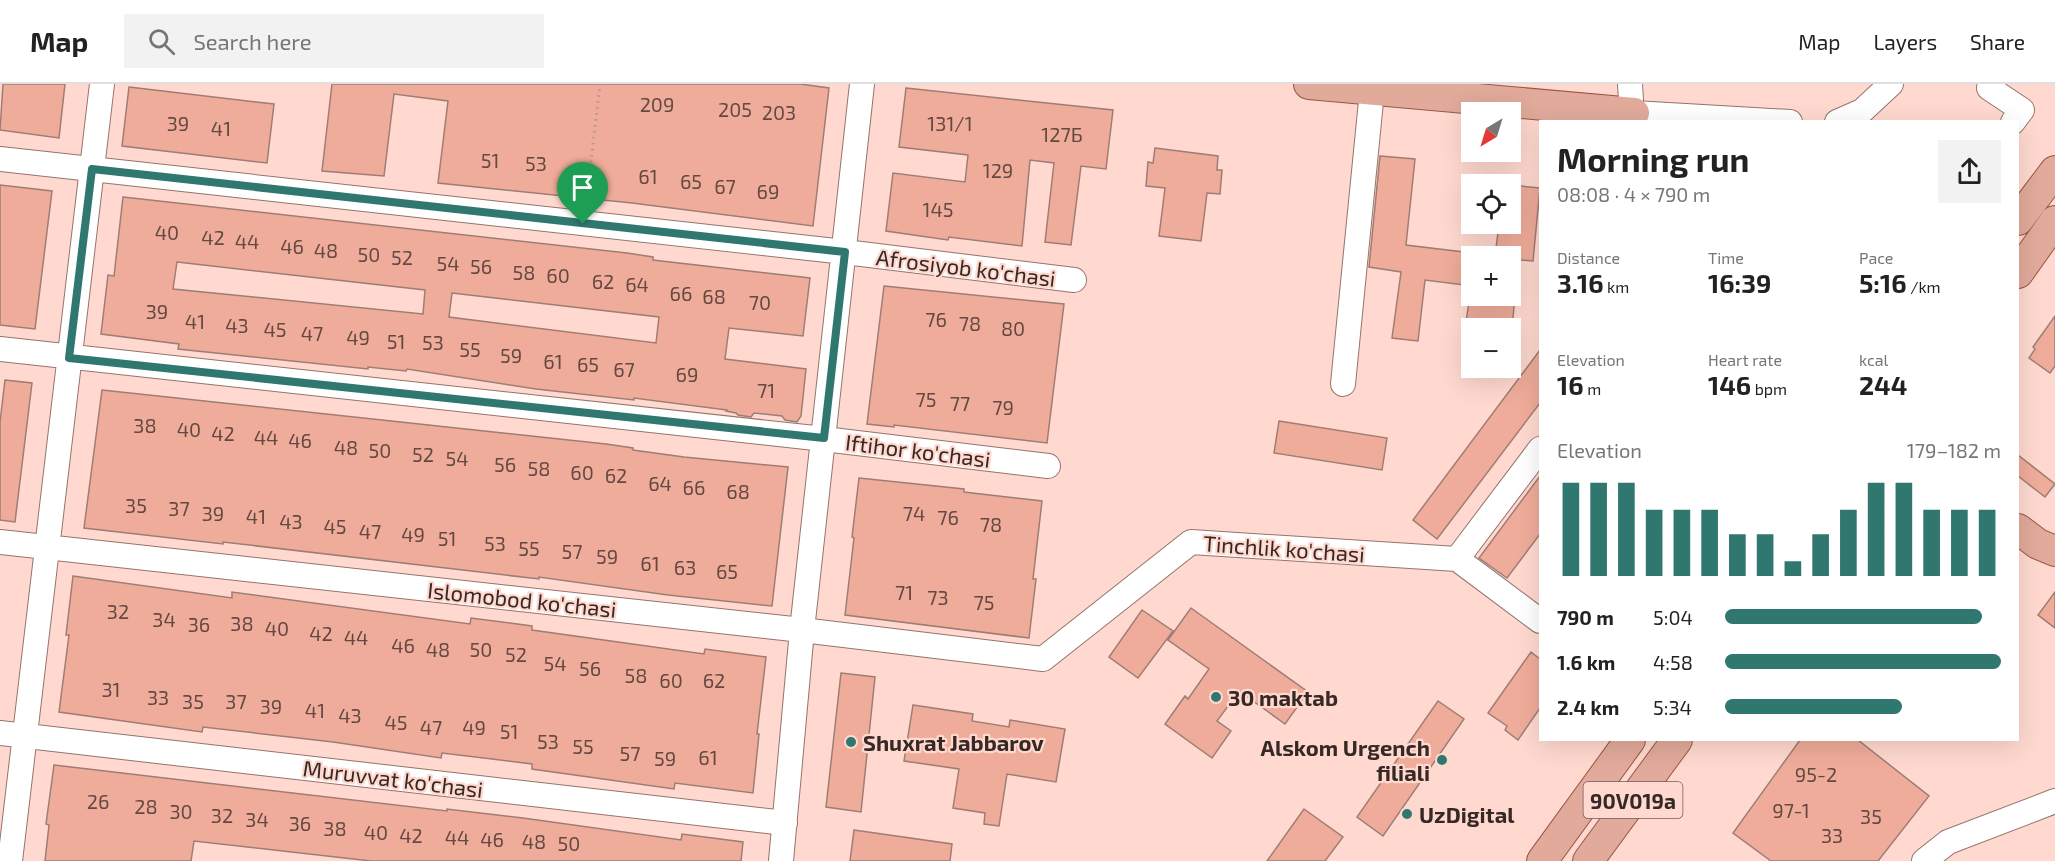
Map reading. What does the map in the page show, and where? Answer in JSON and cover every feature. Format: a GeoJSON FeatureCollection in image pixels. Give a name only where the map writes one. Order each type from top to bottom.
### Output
{"type":"FeatureCollection","features":[{"type":"Feature","properties":{"kind":"main road"},"geometry":{"type":"LineString","coordinates":[[1309,84],[1372,91],[1625,107]]}},
{"type":"Feature","properties":{"kind":"main road"},"geometry":{"type":"LineString","coordinates":[[1476,84],[1625,107]]}},
{"type":"Feature","properties":{"kind":"main road"},"geometry":{"type":"LineString","coordinates":[[2019,219],[2055,171]]}},
{"type":"Feature","properties":{"kind":"main road"},"geometry":{"type":"LineString","coordinates":[[2019,272],[2055,221]]}},
{"type":"Feature","properties":{"kind":"main road"},"geometry":{"type":"LineString","coordinates":[[2019,530],[2038,544],[2055,550]]}},
{"type":"Feature","properties":{"kind":"main road"},"geometry":{"type":"LineString","coordinates":[[2019,549],[2031,559],[2055,567]]}},
{"type":"Feature","properties":{"kind":"main road","name":"90V019a"},"geometry":{"type":"LineString","coordinates":[[1542,861],[1629,741]]}},
{"type":"Feature","properties":{"kind":"main road","name":"90V019a"},"geometry":{"type":"LineString","coordinates":[[1588,861],[1676,741]]}},
{"type":"Feature","properties":{"kind":"street"},"geometry":{"type":"LineString","coordinates":[[10,861],[102,84]]}},
{"type":"Feature","properties":{"kind":"street"},"geometry":{"type":"LineString","coordinates":[[781,861],[802,630],[862,84]]}},
{"type":"Feature","properties":{"kind":"street"},"geometry":{"type":"LineString","coordinates":[[1842,120],[1862,111],[1892,84]]}},
{"type":"Feature","properties":{"kind":"street"},"geometry":{"type":"LineString","coordinates":[[1989,88],[2022,110],[2014,120]]}},
{"type":"Feature","properties":{"kind":"street"},"geometry":{"type":"LineString","coordinates":[[1342,384],[1372,91]]}},
{"type":"Feature","properties":{"kind":"street"},"geometry":{"type":"LineString","coordinates":[[1625,107],[1768,120]]}},
{"type":"Feature","properties":{"kind":"street","name":"Afrosiyob ko'chasi"},"geometry":{"type":"LineString","coordinates":[[0,159],[845,252],[1074,280]]}},
{"type":"Feature","properties":{"kind":"street","name":"Iftihor ko'chasi"},"geometry":{"type":"LineString","coordinates":[[0,350],[824,438],[1048,466]]}},
{"type":"Feature","properties":{"kind":"street"},"geometry":{"type":"LineString","coordinates":[[1539,450],[1457,559],[1539,620]]}},
{"type":"Feature","properties":{"kind":"street","name":"Islomobod ko'chasi"},"geometry":{"type":"LineString","coordinates":[[0,542],[802,630],[1043,659]]}},
{"type":"Feature","properties":{"kind":"street","name":"Tinchlik ko'chasi"},"geometry":{"type":"LineString","coordinates":[[1043,659],[1191,542],[1457,559]]}},
{"type":"Feature","properties":{"kind":"street","name":"Muruvvat ko'chasi"},"geometry":{"type":"LineString","coordinates":[[0,733],[785,823]]}},
{"type":"Feature","properties":{"kind":"street"},"geometry":{"type":"LineString","coordinates":[[1924,861],[1948,842],[2055,801]]}},
{"type":"Feature","properties":{"kind":"path"},"geometry":{"type":"LineString","coordinates":[[583,224],[600,84]]}},
{"type":"Feature","properties":{"kind":"building"},"geometry":{"type":"Polygon","coordinates":[[[3,84],[65,84],[59,138],[0,130],[3,84]]]}},
{"type":"Feature","properties":{"kind":"building"},"geometry":{"type":"Polygon","coordinates":[[[332,84],[800,84],[829,88],[813,226],[632,203],[438,183],[448,101],[394,94],[384,176],[322,171],[332,84]]]}},
{"type":"Feature","properties":{"kind":"building"},"geometry":{"type":"Polygon","coordinates":[[[129,87],[274,104],[267,163],[122,146],[129,87]]]}},
{"type":"Feature","properties":{"kind":"building"},"geometry":{"type":"Polygon","coordinates":[[[906,88],[1113,110],[1106,169],[1081,166],[1071,245],[1045,242],[1054,163],[1030,160],[1022,246],[949,237],[948,240],[886,231],[893,173],[965,182],[968,155],[899,147],[906,88]]]}},
{"type":"Feature","properties":{"kind":"building"},"geometry":{"type":"Polygon","coordinates":[[[1155,148],[1218,156],[1217,170],[1222,170],[1220,194],[1207,193],[1201,241],[1159,236],[1165,188],[1146,186],[1148,162],[1153,163],[1155,148]]]}},
{"type":"Feature","properties":{"kind":"building"},"geometry":{"type":"Polygon","coordinates":[[[1380,156],[1415,159],[1406,245],[1461,252],[1461,285],[1425,280],[1418,341],[1392,338],[1401,272],[1369,267],[1380,156]]]}},
{"type":"Feature","properties":{"kind":"building"},"geometry":{"type":"Polygon","coordinates":[[[0,185],[52,191],[35,329],[0,325],[0,185]]]}},
{"type":"Feature","properties":{"kind":"building"},"geometry":{"type":"Polygon","coordinates":[[[1521,186],[1539,188],[1533,261],[1521,260],[1521,246],[1496,246],[1498,234],[1521,234],[1521,186]]]}},
{"type":"Feature","properties":{"kind":"building"},"geometry":{"type":"Polygon","coordinates":[[[123,197],[627,253],[653,257],[653,260],[810,278],[803,336],[729,328],[725,359],[806,369],[801,416],[797,422],[785,420],[782,416],[754,413],[751,417],[727,410],[536,389],[407,369],[406,371],[368,367],[368,369],[178,349],[179,344],[101,334],[108,275],[114,276],[123,197]],[[177,262],[173,289],[423,314],[425,290],[177,262]],[[452,293],[449,317],[656,343],[659,317],[452,293]]]}},
{"type":"Feature","properties":{"kind":"building"},"geometry":{"type":"Polygon","coordinates":[[[884,286],[1064,304],[1047,443],[894,425],[894,427],[867,424],[884,286]]]}},
{"type":"Feature","properties":{"kind":"building"},"geometry":{"type":"Polygon","coordinates":[[[1468,306],[1514,306],[1513,318],[1467,318],[1468,306]]]}},
{"type":"Feature","properties":{"kind":"building"},"geometry":{"type":"Polygon","coordinates":[[[2055,316],[2055,366],[2050,373],[2029,358],[2035,349],[2033,347],[2055,316]]]}},
{"type":"Feature","properties":{"kind":"building"},"geometry":{"type":"Polygon","coordinates":[[[1539,351],[1539,404],[1437,539],[1413,520],[1539,351]]]}},
{"type":"Feature","properties":{"kind":"building"},"geometry":{"type":"Polygon","coordinates":[[[5,380],[32,383],[15,522],[0,520],[0,422],[5,380]]]}},
{"type":"Feature","properties":{"kind":"building"},"geometry":{"type":"Polygon","coordinates":[[[102,390],[606,444],[684,457],[788,467],[772,606],[668,595],[539,577],[539,579],[84,528],[102,390]]]}},
{"type":"Feature","properties":{"kind":"building"},"geometry":{"type":"Polygon","coordinates":[[[1279,421],[1387,438],[1382,470],[1274,453],[1279,421]]]}},
{"type":"Feature","properties":{"kind":"building"},"geometry":{"type":"Polygon","coordinates":[[[2019,456],[2055,484],[2045,497],[2019,477],[2019,456]]]}},
{"type":"Feature","properties":{"kind":"building"},"geometry":{"type":"Polygon","coordinates":[[[1539,477],[1539,535],[1507,578],[1479,558],[1539,477]]]}},
{"type":"Feature","properties":{"kind":"building"},"geometry":{"type":"Polygon","coordinates":[[[859,478],[964,489],[964,492],[1042,501],[1029,638],[845,615],[859,478]]]}},
{"type":"Feature","properties":{"kind":"building"},"geometry":{"type":"Polygon","coordinates":[[[73,576],[232,598],[232,592],[470,624],[471,618],[532,626],[532,630],[704,654],[705,649],[766,657],[753,793],[675,783],[674,789],[532,769],[532,764],[442,753],[441,758],[333,742],[203,727],[202,732],[59,712],[69,635],[66,635],[73,576]]]}},
{"type":"Feature","properties":{"kind":"building"},"geometry":{"type":"Polygon","coordinates":[[[2055,592],[2055,628],[2038,615],[2055,592]]]}},
{"type":"Feature","properties":{"kind":"building"},"geometry":{"type":"Polygon","coordinates":[[[1191,608],[1308,692],[1285,724],[1239,691],[1217,721],[1231,731],[1212,758],[1165,724],[1185,696],[1188,699],[1209,669],[1168,640],[1191,608]]]}},
{"type":"Feature","properties":{"kind":"building"},"geometry":{"type":"Polygon","coordinates":[[[1142,610],[1173,631],[1138,678],[1109,657],[1142,610]]]}},
{"type":"Feature","properties":{"kind":"building"},"geometry":{"type":"Polygon","coordinates":[[[1531,652],[1539,658],[1539,709],[1518,740],[1505,730],[1507,726],[1488,713],[1531,652]]]}},
{"type":"Feature","properties":{"kind":"building","name":"Shuxrat Jabbarov"},"geometry":{"type":"Polygon","coordinates":[[[841,673],[875,677],[861,812],[826,807],[841,673]]]}},
{"type":"Feature","properties":{"kind":"building"},"geometry":{"type":"Polygon","coordinates":[[[1438,701],[1464,719],[1383,836],[1357,817],[1438,701]]]}},
{"type":"Feature","properties":{"kind":"building"},"geometry":{"type":"Polygon","coordinates":[[[913,705],[973,714],[972,721],[1009,727],[1010,720],[1065,729],[1056,782],[1007,774],[999,826],[984,824],[985,813],[953,808],[959,769],[904,761],[913,705]]]}},
{"type":"Feature","properties":{"kind":"building"},"geometry":{"type":"Polygon","coordinates":[[[1799,741],[1859,741],[1929,796],[1878,861],[1771,861],[1733,833],[1799,741]]]}},
{"type":"Feature","properties":{"kind":"building"},"geometry":{"type":"Polygon","coordinates":[[[54,765],[523,818],[681,840],[682,834],[743,842],[741,861],[371,861],[194,841],[191,861],[45,861],[49,825],[46,824],[54,765]]]}},
{"type":"Feature","properties":{"kind":"building"},"geometry":{"type":"Polygon","coordinates":[[[1304,809],[1343,837],[1325,861],[1267,861],[1304,809]]]}},
{"type":"Feature","properties":{"kind":"building"},"geometry":{"type":"Polygon","coordinates":[[[854,830],[952,844],[950,861],[850,861],[854,830]]]}},
{"type":"Feature","properties":{"kind":"place","name":"30 maktab"},"geometry":{"type":"Point","coordinates":[1216,697]}},
{"type":"Feature","properties":{"kind":"place","name":"Shuxrat Jabbarov"},"geometry":{"type":"Point","coordinates":[851,742]}},
{"type":"Feature","properties":{"kind":"place","name":"Alskom Urgench filiali"},"geometry":{"type":"Point","coordinates":[1442,760]}},
{"type":"Feature","properties":{"kind":"place","name":"UzDigital"},"geometry":{"type":"Point","coordinates":[1407,814]}},
{"type":"Feature","properties":{"kind":"route"},"geometry":{"type":"LineString","coordinates":[[92,169],[583,224],[845,252],[824,438],[69,358],[92,169]]}}]}
